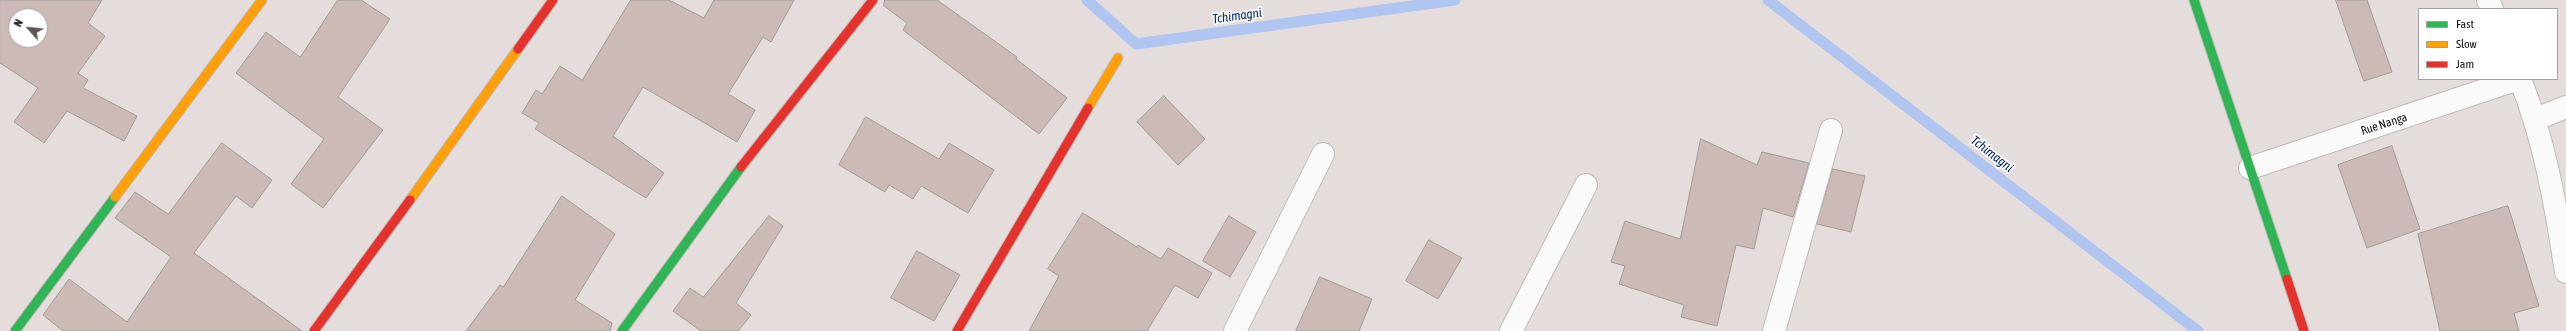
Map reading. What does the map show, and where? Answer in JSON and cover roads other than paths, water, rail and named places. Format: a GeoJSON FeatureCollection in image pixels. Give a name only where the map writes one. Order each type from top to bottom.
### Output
{"type":"FeatureCollection","features":[{"type":"Feature","properties":{"kind":"street"},"geometry":{"type":"LineString","coordinates":[[15,331],[262,0]]}},
{"type":"Feature","properties":{"kind":"street"},"geometry":{"type":"LineString","coordinates":[[314,331],[452,143],[553,0]]}},
{"type":"Feature","properties":{"kind":"street"},"geometry":{"type":"LineString","coordinates":[[622,331],[741,166],[873,0]]}},
{"type":"Feature","properties":{"kind":"street"},"geometry":{"type":"LineString","coordinates":[[2194,0],[2304,331]]}},
{"type":"Feature","properties":{"kind":"street"},"geometry":{"type":"LineString","coordinates":[[957,331],[1118,58]]}},
{"type":"Feature","properties":{"kind":"street","name":"Rue Nanga"},"geometry":{"type":"LineString","coordinates":[[2250,168],[2516,80]]}},
{"type":"Feature","properties":{"kind":"street"},"geometry":{"type":"LineString","coordinates":[[2519,80],[2536,119],[2559,224],[2566,272]]}},
{"type":"Feature","properties":{"kind":"street"},"geometry":{"type":"LineString","coordinates":[[2536,119],[2566,107]]}},
{"type":"Feature","properties":{"kind":"street"},"geometry":{"type":"LineString","coordinates":[[1774,331],[1830,130]]}},
{"type":"Feature","properties":{"kind":"street"},"geometry":{"type":"LineString","coordinates":[[1235,331],[1323,154]]}},
{"type":"Feature","properties":{"kind":"street"},"geometry":{"type":"LineString","coordinates":[[1511,331],[1586,185]]}},
{"type":"Feature","properties":{"kind":"waterway","name":"Tchimagni"},"geometry":{"type":"LineString","coordinates":[[1087,0],[1136,44],[1455,0]]}},
{"type":"Feature","properties":{"kind":"waterway","name":"Tchimagni"},"geometry":{"type":"LineString","coordinates":[[1768,0],[2198,331]]}}]}
